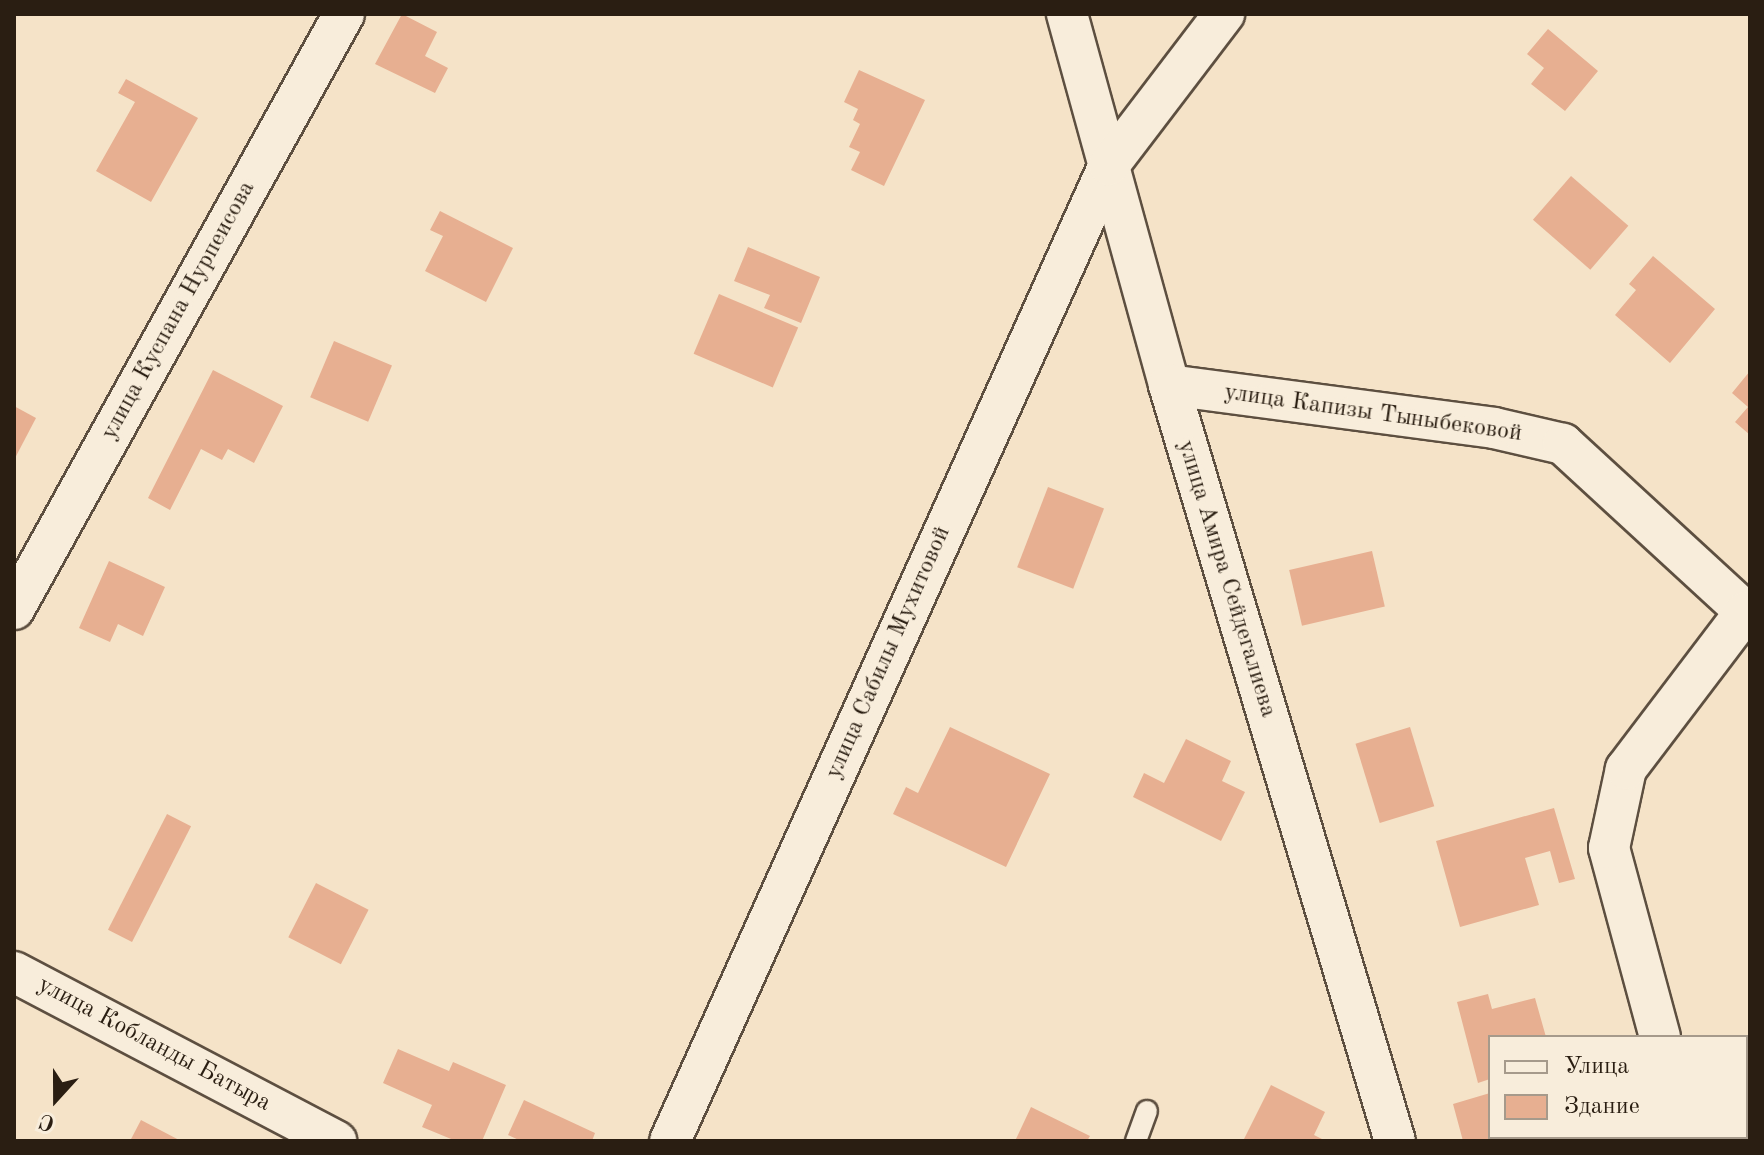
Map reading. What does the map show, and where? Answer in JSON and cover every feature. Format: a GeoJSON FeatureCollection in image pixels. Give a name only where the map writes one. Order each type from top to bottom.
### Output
{"type":"FeatureCollection","features":[{"type":"Feature","properties":{"kind":"street","name":"улица Куспана Нурпеисова"},"geometry":{"type":"LineString","coordinates":[[14,609],[344,14]]}},
{"type":"Feature","properties":{"kind":"street","name":"улица Амира Сейдегалиева"},"geometry":{"type":"LineString","coordinates":[[1067,14],[1169,385],[1395,1141]]}},
{"type":"Feature","properties":{"kind":"street","name":"улица Сабилы Мухитовой"},"geometry":{"type":"LineString","coordinates":[[670,1141],[1109,165],[1224,14]]}},
{"type":"Feature","properties":{"kind":"street","name":"улица Капизы Тыныбековой"},"geometry":{"type":"LineString","coordinates":[[1169,385],[1494,428],[1563,444],[1748,614]]}},
{"type":"Feature","properties":{"kind":"street"},"geometry":{"type":"LineString","coordinates":[[1659,1035],[1609,848],[1626,769],[1748,614]]}},
{"type":"Feature","properties":{"kind":"street","name":"улица Кобланды Батыра"},"geometry":{"type":"LineString","coordinates":[[14,972],[336,1141]]}},
{"type":"Feature","properties":{"kind":"lane"},"geometry":{"type":"LineString","coordinates":[[1136,1141],[1147,1111]]}},
{"type":"Feature","properties":{"kind":"building"},"geometry":{"type":"Polygon","coordinates":[[[402,14],[437,32],[425,56],[448,68],[435,93],[375,64],[402,14]]]}},
{"type":"Feature","properties":{"kind":"building"},"geometry":{"type":"Polygon","coordinates":[[[1548,29],[1598,71],[1565,111],[1531,84],[1544,68],[1527,54],[1548,29]]]}},
{"type":"Feature","properties":{"kind":"building"},"geometry":{"type":"Polygon","coordinates":[[[859,70],[925,100],[884,186],[851,170],[860,152],[849,147],[860,124],[853,120],[858,109],[844,102],[859,70]]]}},
{"type":"Feature","properties":{"kind":"building"},"geometry":{"type":"Polygon","coordinates":[[[126,79],[198,118],[151,202],[96,171],[135,102],[118,93],[126,79]]]}},
{"type":"Feature","properties":{"kind":"building"},"geometry":{"type":"Polygon","coordinates":[[[1571,176],[1628,226],[1590,270],[1533,220],[1571,176]]]}},
{"type":"Feature","properties":{"kind":"building"},"geometry":{"type":"Polygon","coordinates":[[[440,211],[513,248],[486,302],[425,271],[443,236],[430,230],[440,211]]]}},
{"type":"Feature","properties":{"kind":"building"},"geometry":{"type":"Polygon","coordinates":[[[748,247],[820,277],[801,323],[764,308],[770,295],[734,281],[748,247]]]}},
{"type":"Feature","properties":{"kind":"building"},"geometry":{"type":"Polygon","coordinates":[[[1653,256],[1715,309],[1670,363],[1615,315],[1636,290],[1629,284],[1653,256]]]}},
{"type":"Feature","properties":{"kind":"building"},"geometry":{"type":"Polygon","coordinates":[[[719,294],[798,328],[773,387],[694,354],[719,294]]]}},
{"type":"Feature","properties":{"kind":"building"},"geometry":{"type":"Polygon","coordinates":[[[334,341],[392,366],[368,422],[310,397],[334,341]]]}},
{"type":"Feature","properties":{"kind":"building"},"geometry":{"type":"Polygon","coordinates":[[[213,370],[283,406],[254,463],[228,449],[222,460],[201,449],[170,510],[148,498],[213,370]]]}},
{"type":"Feature","properties":{"kind":"building"},"geometry":{"type":"Polygon","coordinates":[[[1750,371],[1750,435],[1735,422],[1748,407],[1732,393],[1750,371]]]}},
{"type":"Feature","properties":{"kind":"building"},"geometry":{"type":"Polygon","coordinates":[[[14,406],[36,418],[14,460],[14,406]]]}},
{"type":"Feature","properties":{"kind":"building"},"geometry":{"type":"Polygon","coordinates":[[[1048,487],[1104,509],[1073,589],[1017,567],[1048,487]]]}},
{"type":"Feature","properties":{"kind":"building"},"geometry":{"type":"Polygon","coordinates":[[[1372,551],[1385,607],[1302,626],[1289,570],[1372,551]]]}},
{"type":"Feature","properties":{"kind":"building"},"geometry":{"type":"Polygon","coordinates":[[[109,561],[165,587],[143,636],[118,624],[110,642],[79,628],[109,561]]]}},
{"type":"Feature","properties":{"kind":"building"},"geometry":{"type":"Polygon","coordinates":[[[950,727],[1050,774],[1006,867],[893,814],[906,787],[918,793],[950,727]]]}},
{"type":"Feature","properties":{"kind":"building"},"geometry":{"type":"Polygon","coordinates":[[[1410,727],[1434,806],[1380,823],[1355,744],[1410,727]]]}},
{"type":"Feature","properties":{"kind":"building"},"geometry":{"type":"Polygon","coordinates":[[[1186,739],[1231,761],[1222,781],[1245,792],[1221,841],[1133,797],[1144,773],[1164,783],[1186,739]]]}},
{"type":"Feature","properties":{"kind":"building"},"geometry":{"type":"Polygon","coordinates":[[[1554,808],[1575,879],[1559,883],[1550,851],[1525,858],[1539,905],[1460,927],[1436,841],[1554,808]]]}},
{"type":"Feature","properties":{"kind":"building"},"geometry":{"type":"Polygon","coordinates":[[[167,814],[191,826],[132,942],[108,930],[167,814]]]}},
{"type":"Feature","properties":{"kind":"building"},"geometry":{"type":"Polygon","coordinates":[[[316,883],[369,910],[341,964],[288,937],[316,883]]]}},
{"type":"Feature","properties":{"kind":"building"},"geometry":{"type":"Polygon","coordinates":[[[1488,994],[1492,1009],[1535,998],[1545,1035],[1488,1035],[1488,1080],[1478,1083],[1457,1002],[1488,994]]]}},
{"type":"Feature","properties":{"kind":"building"},"geometry":{"type":"Polygon","coordinates":[[[398,1049],[449,1071],[453,1062],[506,1085],[482,1141],[456,1141],[422,1127],[432,1105],[383,1083],[398,1049]]]}},
{"type":"Feature","properties":{"kind":"building"},"geometry":{"type":"Polygon","coordinates":[[[1271,1085],[1325,1112],[1314,1135],[1326,1141],[1243,1141],[1271,1085]]]}},
{"type":"Feature","properties":{"kind":"building"},"geometry":{"type":"Polygon","coordinates":[[[1488,1094],[1488,1139],[1542,1141],[1463,1141],[1453,1104],[1488,1094]]]}},
{"type":"Feature","properties":{"kind":"building"},"geometry":{"type":"Polygon","coordinates":[[[524,1100],[595,1133],[592,1141],[521,1141],[508,1135],[524,1100]]]}},
{"type":"Feature","properties":{"kind":"building"},"geometry":{"type":"Polygon","coordinates":[[[1031,1107],[1090,1136],[1087,1141],[1015,1141],[1031,1107]]]}},
{"type":"Feature","properties":{"kind":"building"},"geometry":{"type":"Polygon","coordinates":[[[141,1120],[181,1141],[130,1141],[141,1120]]]}}]}
